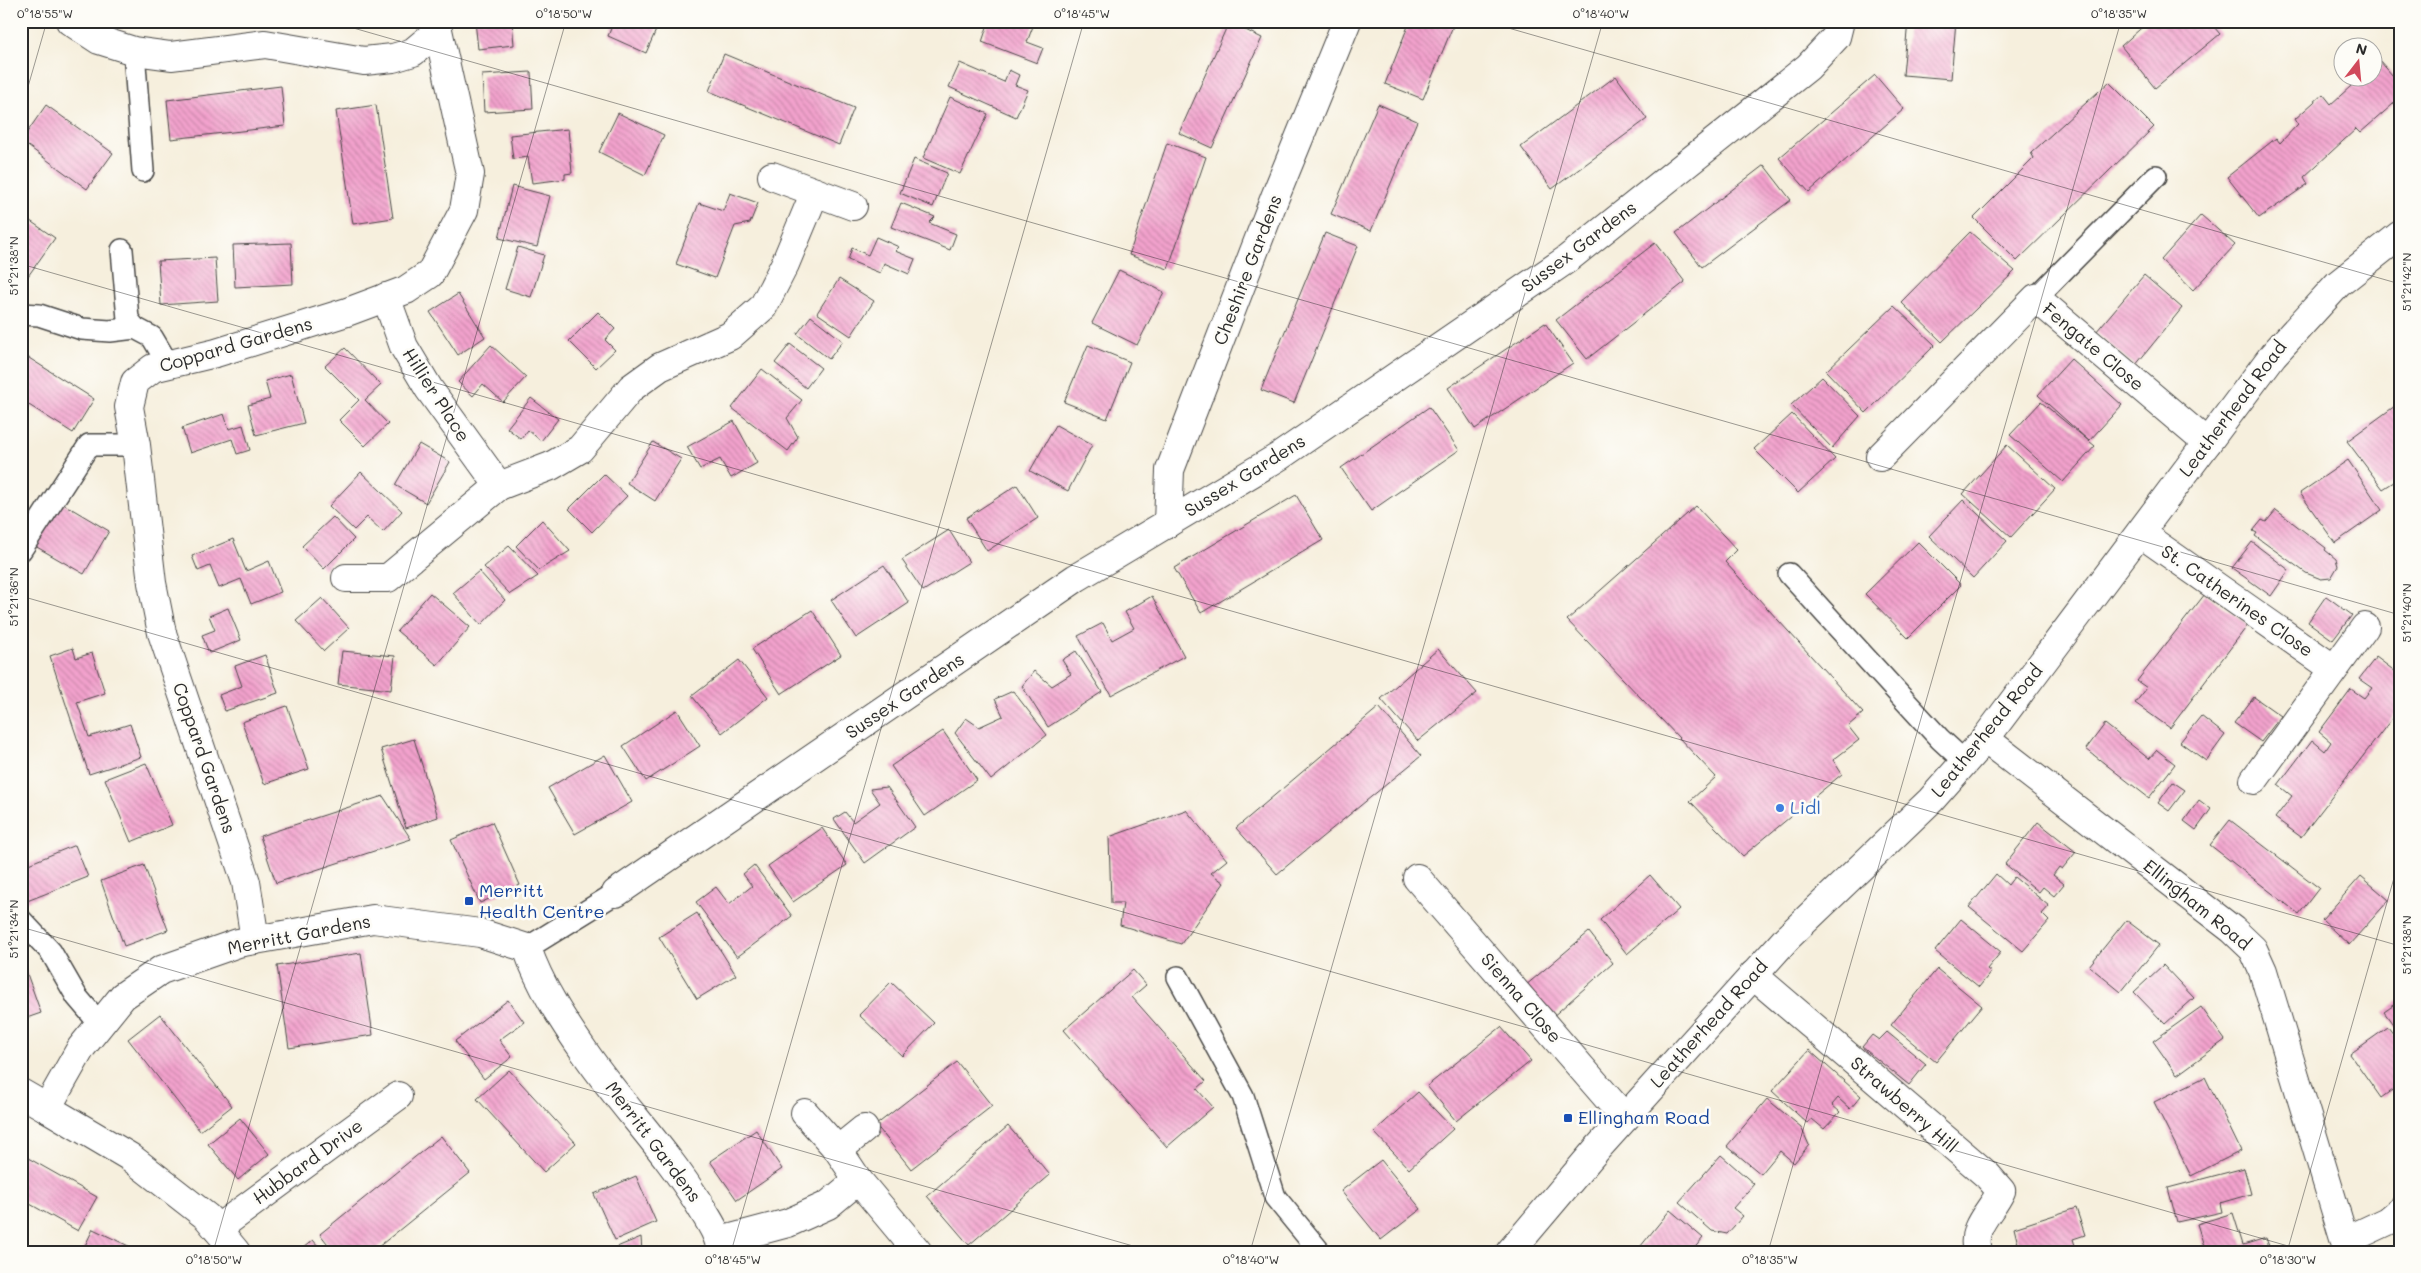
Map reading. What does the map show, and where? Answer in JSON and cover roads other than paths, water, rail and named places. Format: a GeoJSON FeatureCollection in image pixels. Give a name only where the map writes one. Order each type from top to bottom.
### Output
{"type":"FeatureCollection","features":[{"type":"Feature","properties":{"kind":"main road","name":"Cheshire Gardens"},"geometry":{"type":"LineString","coordinates":[[1168,523],[1170,470],[1275,197],[1347,21]]}},
{"type":"Feature","properties":{"kind":"main road","name":"Sussex Gardens"},"geometry":{"type":"LineString","coordinates":[[616,893],[773,784],[886,710],[1076,578],[1280,456],[1566,260],[1808,67],[1836,38],[1840,21]]}},
{"type":"Feature","properties":{"kind":"main road"},"geometry":{"type":"LineString","coordinates":[[87,26],[99,40],[134,51],[171,56],[266,44],[364,61],[392,58],[413,52],[432,36],[436,24]]}},
{"type":"Feature","properties":{"kind":"main road","name":"Coppard Gardens"},"geometry":{"type":"LineString","coordinates":[[255,940],[246,882],[162,633],[152,582],[136,445],[129,407],[134,382],[153,368],[216,353],[347,312],[406,290],[430,274],[464,210],[470,174],[436,24]]}},
{"type":"Feature","properties":{"kind":"main road"},"geometry":{"type":"LineString","coordinates":[[772,176],[853,206]]}},
{"type":"Feature","properties":{"kind":"main road"},"geometry":{"type":"LineString","coordinates":[[346,578],[388,578],[499,486],[551,466],[580,449],[631,388],[660,368],[730,336],[762,307],[785,264],[815,192]]}},
{"type":"Feature","properties":{"kind":"main road","name":"Leatherhead Road"},"geometry":{"type":"LineString","coordinates":[[1510,1252],[1625,1118],[1787,938],[1931,800],[1965,762],[1985,739],[2273,355],[2338,284],[2400,235]]}},
{"type":"Feature","properties":{"kind":"main road","name":"Hillier Place"},"geometry":{"type":"LineString","coordinates":[[386,297],[404,347],[429,389],[499,486]]}},
{"type":"Feature","properties":{"kind":"main road","name":"Fengate Close"},"geometry":{"type":"LineString","coordinates":[[1880,457],[2036,298],[2207,443]]}},
{"type":"Feature","properties":{"kind":"main road","name":"St. Catherines Close"},"geometry":{"type":"LineString","coordinates":[[2140,533],[2334,669]]}},
{"type":"Feature","properties":{"kind":"main road"},"geometry":{"type":"LineString","coordinates":[[2254,780],[2364,627]]}},
{"type":"Feature","properties":{"kind":"main road","name":"Ellingham Road"},"geometry":{"type":"LineString","coordinates":[[1985,739],[2233,930],[2253,949],[2263,971],[2347,1246]]}},
{"type":"Feature","properties":{"kind":"main road","name":"Sienna Close"},"geometry":{"type":"LineString","coordinates":[[1417,878],[1625,1118]]}},
{"type":"Feature","properties":{"kind":"main road","name":"Merritt Gardens"},"geometry":{"type":"LineString","coordinates":[[47,1108],[81,1048],[123,996],[161,970],[238,943],[373,919],[480,933],[527,948],[537,977],[586,1055],[685,1180],[720,1247]]}},
{"type":"Feature","properties":{"kind":"main road","name":"Strawberry Hill"},"geometry":{"type":"LineString","coordinates":[[1753,975],[1987,1175],[2001,1192],[1994,1206],[1978,1224],[1975,1244],[1977,1252]]}},
{"type":"Feature","properties":{"kind":"main road"},"geometry":{"type":"LineString","coordinates":[[21,1093],[130,1157],[207,1217],[236,1252]]}},
{"type":"Feature","properties":{"kind":"main road","name":"Hubbard Drive"},"geometry":{"type":"LineString","coordinates":[[218,1228],[398,1096]]}},
{"type":"Feature","properties":{"kind":"main road"},"geometry":{"type":"LineString","coordinates":[[804,1113],[838,1150],[858,1180],[918,1252]]}},
{"type":"Feature","properties":{"kind":"main road"},"geometry":{"type":"LineString","coordinates":[[838,1150],[864,1129]]}},
{"type":"Feature","properties":{"kind":"main road"},"geometry":{"type":"LineString","coordinates":[[720,1247],[788,1223],[828,1205],[858,1180]]}},
{"type":"Feature","properties":{"kind":"main road"},"geometry":{"type":"LineString","coordinates":[[2347,1246],[2400,1211]]}},
{"type":"Feature","properties":{"kind":"lane"},"geometry":{"type":"LineString","coordinates":[[134,51],[143,171]]}},
{"type":"Feature","properties":{"kind":"lane"},"geometry":{"type":"LineString","coordinates":[[2036,298],[2156,176]]}},
{"type":"Feature","properties":{"kind":"lane"},"geometry":{"type":"LineString","coordinates":[[122,250],[128,319],[135,328],[152,338],[168,364]]}},
{"type":"Feature","properties":{"kind":"lane"},"geometry":{"type":"LineString","coordinates":[[21,314],[39,315],[82,329],[110,331],[135,328]]}},
{"type":"Feature","properties":{"kind":"lane"},"geometry":{"type":"LineString","coordinates":[[21,550],[89,445],[136,445]]}},
{"type":"Feature","properties":{"kind":"lane"},"geometry":{"type":"LineString","coordinates":[[1789,574],[1940,739],[1965,762]]}},
{"type":"Feature","properties":{"kind":"lane"},"geometry":{"type":"LineString","coordinates":[[527,948],[616,893]]}},
{"type":"Feature","properties":{"kind":"lane"},"geometry":{"type":"LineString","coordinates":[[21,920],[51,952],[77,997],[100,1024]]}},
{"type":"Feature","properties":{"kind":"lane"},"geometry":{"type":"LineString","coordinates":[[1178,978],[1243,1096],[1275,1197],[1320,1252]]}},
{"type":"Feature","properties":{"kind":"place","name":"Lidl"},"geometry":{"type":"Point","coordinates":[1780,808]}},
{"type":"Feature","properties":{"kind":"place","name":"Merritt Health Centre"},"geometry":{"type":"Point","coordinates":[469,901]}},
{"type":"Feature","properties":{"kind":"place","name":"Ellingham Road"},"geometry":{"type":"Point","coordinates":[1568,1118]}}]}
